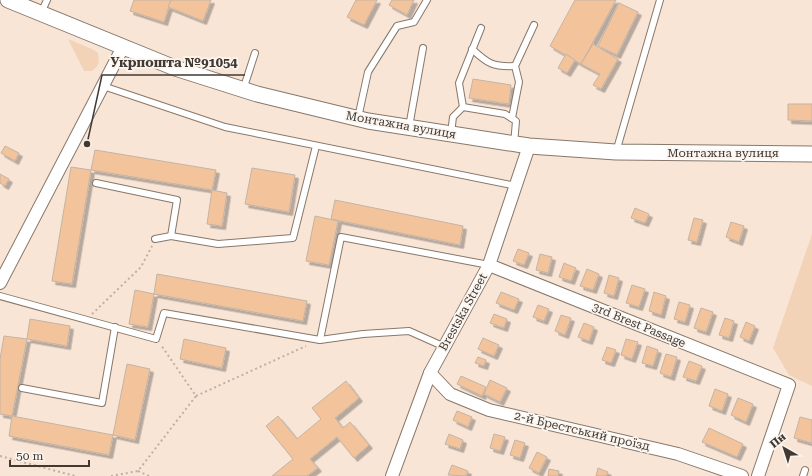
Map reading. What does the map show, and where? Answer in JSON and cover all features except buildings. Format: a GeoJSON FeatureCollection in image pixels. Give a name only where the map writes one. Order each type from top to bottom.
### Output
{"type":"FeatureCollection","features":[{"type":"Feature","properties":{"kind":"street","name":"Монтажна вулиця"},"geometry":{"type":"LineString","coordinates":[[8,0],[44,7],[123,47],[175,68],[257,94],[358,118],[529,146],[616,152],[812,154]]}},
{"type":"Feature","properties":{"kind":"street"},"geometry":{"type":"LineString","coordinates":[[0,283],[123,47]]}},
{"type":"Feature","properties":{"kind":"street","name":"Brestska Street"},"geometry":{"type":"LineString","coordinates":[[392,476],[430,373],[489,265],[529,146]]}},
{"type":"Feature","properties":{"kind":"street","name":"3rd Brest Passage"},"geometry":{"type":"LineString","coordinates":[[489,265],[789,385],[758,476]]}},
{"type":"Feature","properties":{"kind":"street","name":"2-й Брестський проїзд"},"geometry":{"type":"LineString","coordinates":[[430,373],[450,394],[489,410],[678,454],[742,476]]}},
{"type":"Feature","properties":{"kind":"lane"},"geometry":{"type":"LineString","coordinates":[[358,118],[368,72],[397,26],[414,22],[427,0]]}},
{"type":"Feature","properties":{"kind":"lane"},"geometry":{"type":"LineString","coordinates":[[616,152],[660,0]]}},
{"type":"Feature","properties":{"kind":"lane"},"geometry":{"type":"LineString","coordinates":[[512,118],[518,82],[515,66],[534,25]]}},
{"type":"Feature","properties":{"kind":"lane"},"geometry":{"type":"LineString","coordinates":[[463,107],[459,83],[481,28]]}},
{"type":"Feature","properties":{"kind":"lane"},"geometry":{"type":"LineString","coordinates":[[409,127],[423,48]]}},
{"type":"Feature","properties":{"kind":"lane"},"geometry":{"type":"LineString","coordinates":[[472,48],[485,62],[502,67],[515,66]]}},
{"type":"Feature","properties":{"kind":"lane"},"geometry":{"type":"LineString","coordinates":[[243,90],[255,52]]}},
{"type":"Feature","properties":{"kind":"lane"},"geometry":{"type":"LineString","coordinates":[[103,86],[225,127],[516,186]]}},
{"type":"Feature","properties":{"kind":"lane"},"geometry":{"type":"LineString","coordinates":[[463,107],[506,114],[512,118],[516,121],[514,144]]}},
{"type":"Feature","properties":{"kind":"lane"},"geometry":{"type":"LineString","coordinates":[[451,134],[454,116],[463,107]]}},
{"type":"Feature","properties":{"kind":"lane"},"geometry":{"type":"LineString","coordinates":[[155,239],[171,236],[218,244],[293,238],[316,146]]}},
{"type":"Feature","properties":{"kind":"lane"},"geometry":{"type":"LineString","coordinates":[[96,183],[177,200],[171,236]]}},
{"type":"Feature","properties":{"kind":"lane"},"geometry":{"type":"LineString","coordinates":[[320,340],[341,237],[489,265]]}},
{"type":"Feature","properties":{"kind":"lane"},"geometry":{"type":"LineString","coordinates":[[0,296],[156,339],[164,313],[320,340],[363,334],[409,331],[445,347]]}},
{"type":"Feature","properties":{"kind":"lane"},"geometry":{"type":"LineString","coordinates":[[22,388],[102,403],[115,328]]}},
{"type":"Feature","properties":{"kind":"lane"},"geometry":{"type":"LineString","coordinates":[[803,476],[805,470]]}},
{"type":"Feature","properties":{"kind":"path"},"geometry":{"type":"LineString","coordinates":[[87,320],[141,268],[155,239]]}},
{"type":"Feature","properties":{"kind":"path"},"geometry":{"type":"LineString","coordinates":[[156,339],[196,396]]}},
{"type":"Feature","properties":{"kind":"path"},"geometry":{"type":"LineString","coordinates":[[138,472],[196,396],[320,340]]}},
{"type":"Feature","properties":{"kind":"path"},"geometry":{"type":"LineString","coordinates":[[0,456],[75,476]]}},
{"type":"Feature","properties":{"kind":"path"},"geometry":{"type":"LineString","coordinates":[[111,476],[138,472],[149,476]]}},
{"type":"Feature","properties":{"kind":"shaded area"},"geometry":{"type":"Polygon","coordinates":[[[68,39],[98,53],[99,62],[96,68],[91,71],[84,71],[68,39]]]}},
{"type":"Feature","properties":{"kind":"shaded area"},"geometry":{"type":"Polygon","coordinates":[[[812,234],[812,386],[789,375],[773,348],[812,234]]]}},
{"type":"Feature","properties":{"kind":"place","name":"Укрпошта №91054"},"geometry":{"type":"Point","coordinates":[87,144]}}]}
